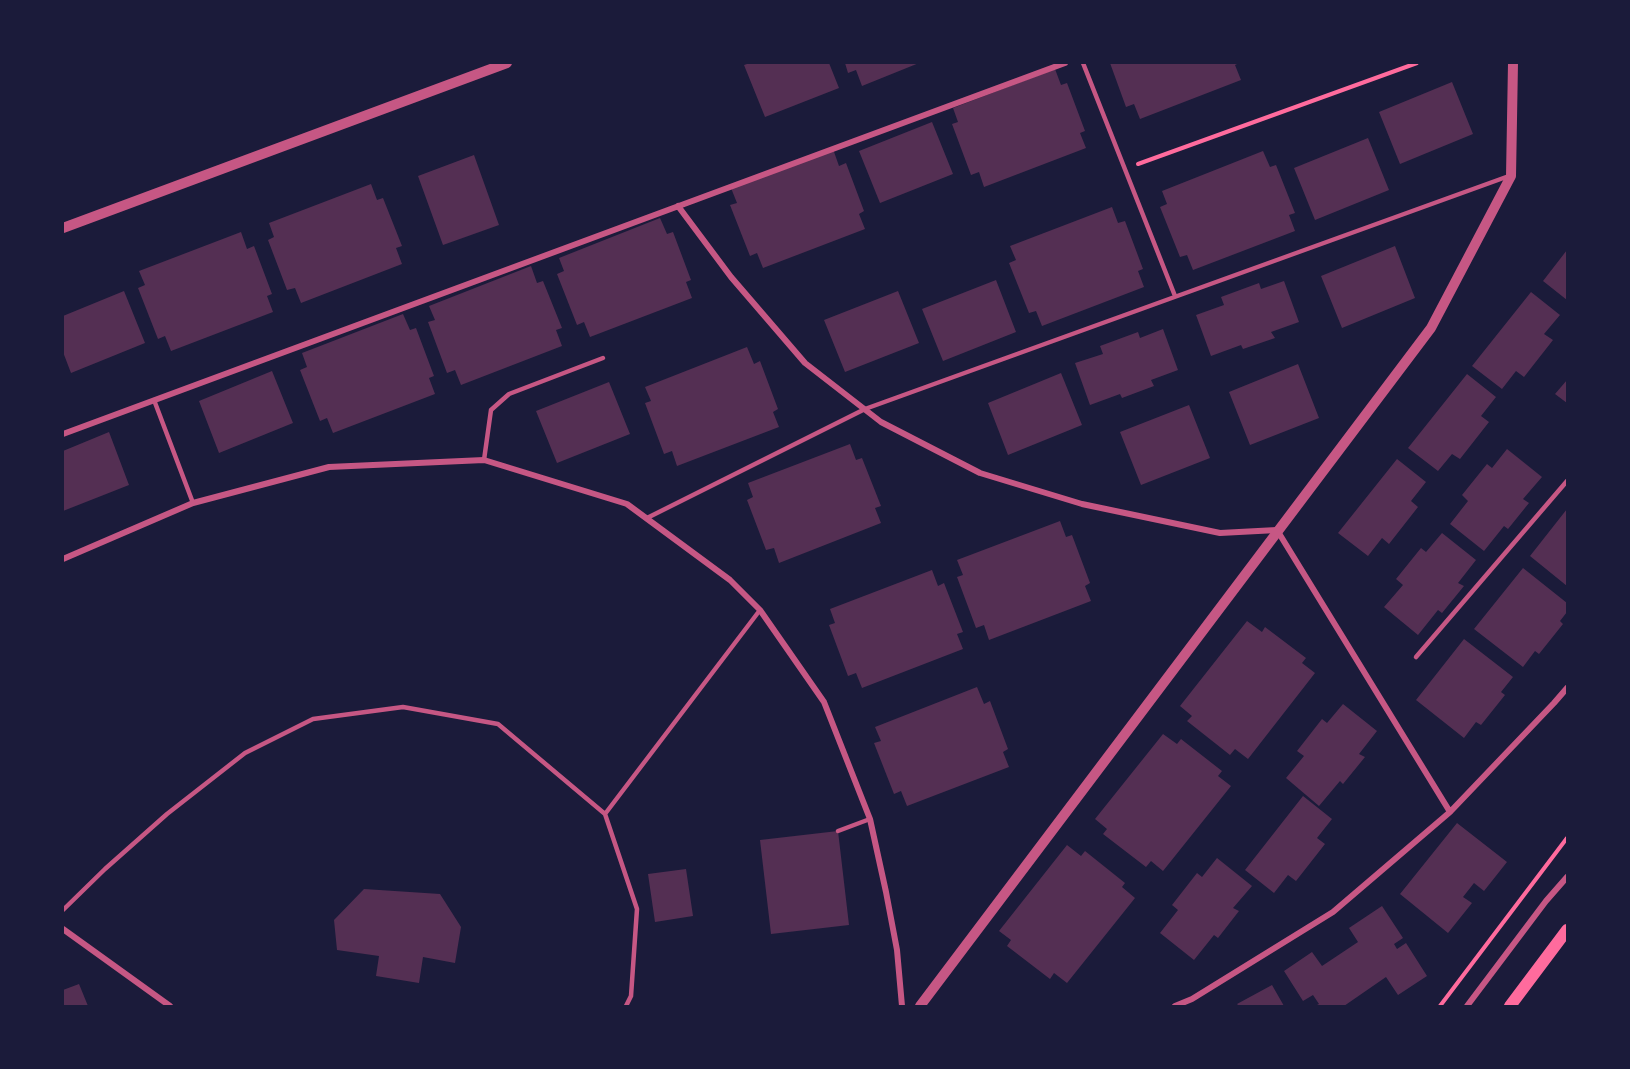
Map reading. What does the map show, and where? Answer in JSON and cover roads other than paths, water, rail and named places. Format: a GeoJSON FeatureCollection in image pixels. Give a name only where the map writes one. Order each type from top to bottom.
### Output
{"type":"FeatureCollection","features":[{"type":"Feature","properties":{"kind":"main road"},"geometry":{"type":"LineString","coordinates":[[1510,1006],[1567,930]]}},
{"type":"Feature","properties":{"kind":"street"},"geometry":{"type":"LineString","coordinates":[[63,228],[507,63]]}},
{"type":"Feature","properties":{"kind":"street"},"geometry":{"type":"LineString","coordinates":[[63,434],[1065,63]]}},
{"type":"Feature","properties":{"kind":"street"},"geometry":{"type":"LineString","coordinates":[[920,1006],[1431,328],[1511,176],[1513,63]]}},
{"type":"Feature","properties":{"kind":"street"},"geometry":{"type":"LineString","coordinates":[[678,206],[731,278],[805,363],[881,422],[980,473],[1082,504],[1220,533],[1277,530]]}},
{"type":"Feature","properties":{"kind":"street"},"geometry":{"type":"LineString","coordinates":[[63,559],[193,503],[329,467],[484,460],[627,504],[730,580],[760,610],[824,702],[870,819],[897,950],[902,1006]]}},
{"type":"Feature","properties":{"kind":"street"},"geometry":{"type":"LineString","coordinates":[[1277,530],[1450,812]]}},
{"type":"Feature","properties":{"kind":"street"},"geometry":{"type":"LineString","coordinates":[[1175,1006],[1192,999],[1333,912],[1450,812],[1567,688]]}},
{"type":"Feature","properties":{"kind":"street"},"geometry":{"type":"LineString","coordinates":[[1467,1006],[1546,901],[1567,877]]}},
{"type":"Feature","properties":{"kind":"street"},"geometry":{"type":"LineString","coordinates":[[63,929],[170,1006]]}},
{"type":"Feature","properties":{"kind":"lane"},"geometry":{"type":"LineString","coordinates":[[1083,63],[1175,296]]}},
{"type":"Feature","properties":{"kind":"lane"},"geometry":{"type":"LineString","coordinates":[[647,518],[865,409],[1511,176]]}},
{"type":"Feature","properties":{"kind":"lane"},"geometry":{"type":"LineString","coordinates":[[484,460],[491,410],[509,394],[603,358]]}},
{"type":"Feature","properties":{"kind":"lane"},"geometry":{"type":"LineString","coordinates":[[154,400],[193,503]]}},
{"type":"Feature","properties":{"kind":"lane"},"geometry":{"type":"LineString","coordinates":[[1416,657],[1567,481]]}},
{"type":"Feature","properties":{"kind":"lane"},"geometry":{"type":"LineString","coordinates":[[605,814],[760,610]]}},
{"type":"Feature","properties":{"kind":"lane"},"geometry":{"type":"LineString","coordinates":[[63,910],[167,814],[245,753],[313,719],[403,707],[498,724],[605,814],[637,909],[631,996],[626,1006]]}},
{"type":"Feature","properties":{"kind":"lane"},"geometry":{"type":"LineString","coordinates":[[838,831],[870,819]]}}]}
